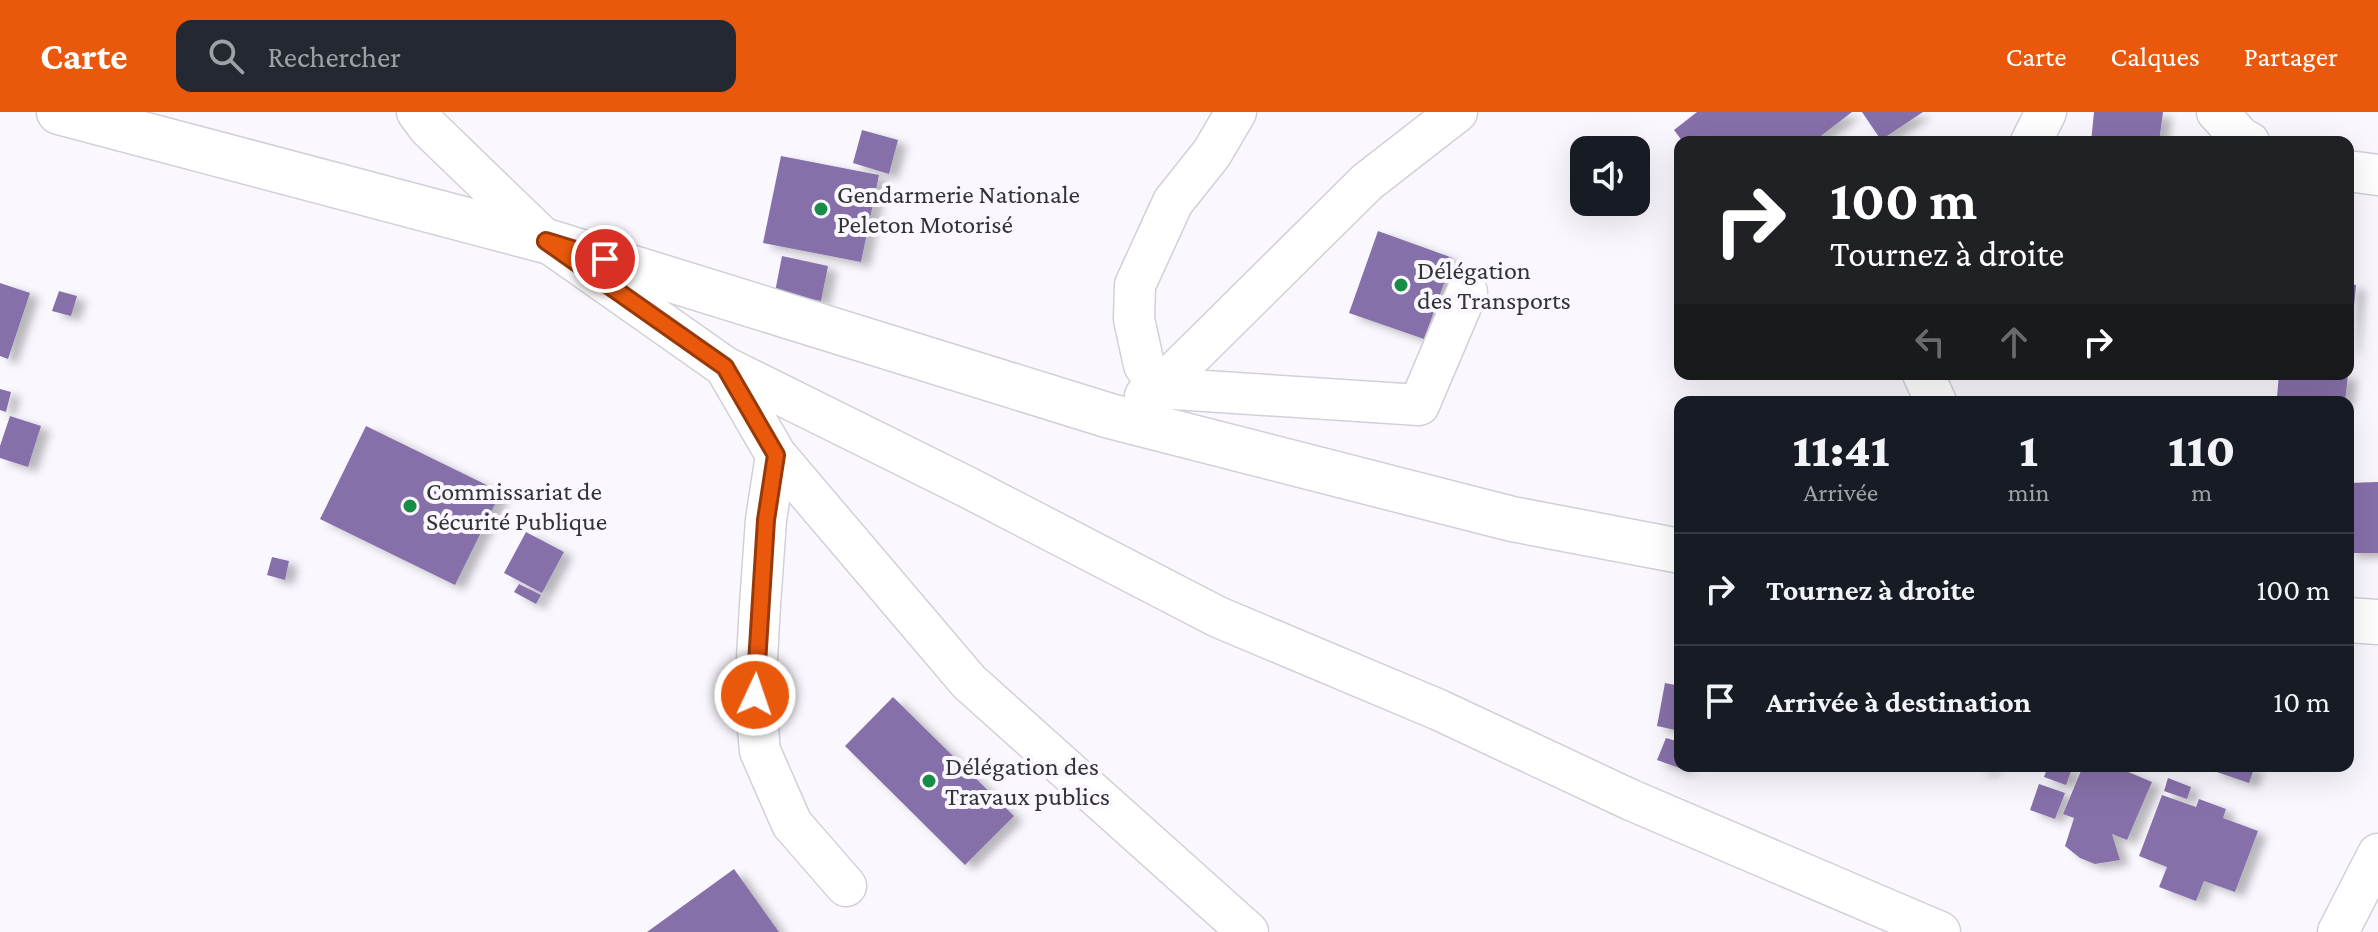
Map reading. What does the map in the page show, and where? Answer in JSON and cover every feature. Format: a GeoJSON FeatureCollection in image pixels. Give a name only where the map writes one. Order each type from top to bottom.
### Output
{"type":"FeatureCollection","features":[{"type":"Feature","properties":{"kind":"main road"},"geometry":{"type":"LineString","coordinates":[[59,112],[546,241],[1110,416],[1512,519],[1674,550]]}},
{"type":"Feature","properties":{"kind":"main road"},"geometry":{"type":"LineString","coordinates":[[2354,620],[2378,622]]}},
{"type":"Feature","properties":{"kind":"street"},"geometry":{"type":"LineString","coordinates":[[417,112],[428,127],[546,241],[725,367],[967,487],[1218,617],[1439,710],[1631,800],[1940,932]]}},
{"type":"Feature","properties":{"kind":"street"},"geometry":{"type":"LineString","coordinates":[[1159,388],[1144,365],[1134,319],[1135,285],[1173,202],[1212,153],[1236,112]]}},
{"type":"Feature","properties":{"kind":"street"},"geometry":{"type":"LineString","coordinates":[[1110,416],[1159,388],[1367,182],[1457,112]]}},
{"type":"Feature","properties":{"kind":"street"},"geometry":{"type":"LineString","coordinates":[[2034,136],[2046,112]]}},
{"type":"Feature","properties":{"kind":"street"},"geometry":{"type":"LineString","coordinates":[[2217,112],[2239,136]]}},
{"type":"Feature","properties":{"kind":"street"},"geometry":{"type":"LineString","coordinates":[[2354,172],[2378,175]]}},
{"type":"Feature","properties":{"kind":"street"},"geometry":{"type":"LineString","coordinates":[[1159,388],[1419,405],[1467,292]]}},
{"type":"Feature","properties":{"kind":"street"},"geometry":{"type":"LineString","coordinates":[[725,367],[776,455],[969,682],[1248,932]]}},
{"type":"Feature","properties":{"kind":"street"},"geometry":{"type":"LineString","coordinates":[[776,455],[766,520],[755,695],[760,751],[792,824],[846,886]]}},
{"type":"Feature","properties":{"kind":"street"},"geometry":{"type":"LineString","coordinates":[[2338,932],[2378,854]]}},
{"type":"Feature","properties":{"kind":"building"},"geometry":{"type":"Polygon","coordinates":[[[1697,112],[1852,112],[1821,136],[1678,136],[1674,130],[1697,112]]]}},
{"type":"Feature","properties":{"kind":"building"},"geometry":{"type":"Polygon","coordinates":[[[1862,112],[1923,112],[1887,136],[1878,136],[1862,112]]]}},
{"type":"Feature","properties":{"kind":"building"},"geometry":{"type":"Polygon","coordinates":[[[2094,112],[2163,112],[2160,136],[2092,136],[2094,112]]]}},
{"type":"Feature","properties":{"kind":"building"},"geometry":{"type":"Polygon","coordinates":[[[862,130],[898,140],[889,174],[853,163],[862,130]]]}},
{"type":"Feature","properties":{"kind":"building","name":"Gendarmerie Nationale Peleton Motorisé"},"geometry":{"type":"Polygon","coordinates":[[[781,156],[879,175],[861,262],[763,243],[781,156]]]}},
{"type":"Feature","properties":{"kind":"building","name":"Délégation des Transports"},"geometry":{"type":"Polygon","coordinates":[[[1378,231],[1453,258],[1424,339],[1349,313],[1378,231]]]}},
{"type":"Feature","properties":{"kind":"building"},"geometry":{"type":"Polygon","coordinates":[[[782,256],[828,266],[821,301],[775,292],[782,256]]]}},
{"type":"Feature","properties":{"kind":"building"},"geometry":{"type":"Polygon","coordinates":[[[0,283],[30,293],[8,359],[0,356],[0,283]]]}},
{"type":"Feature","properties":{"kind":"building"},"geometry":{"type":"Polygon","coordinates":[[[59,291],[77,296],[71,316],[52,311],[59,291]]]}},
{"type":"Feature","properties":{"kind":"building"},"geometry":{"type":"Polygon","coordinates":[[[2278,380],[2347,380],[2346,396],[2277,396],[2278,380]]]}},
{"type":"Feature","properties":{"kind":"building"},"geometry":{"type":"Polygon","coordinates":[[[0,389],[11,392],[6,412],[0,410],[0,389]]]}},
{"type":"Feature","properties":{"kind":"building"},"geometry":{"type":"Polygon","coordinates":[[[10,416],[41,426],[28,467],[0,458],[0,446],[10,416]]]}},
{"type":"Feature","properties":{"kind":"building","name":"Commissariat de Sécurité Publique"},"geometry":{"type":"Polygon","coordinates":[[[366,426],[501,492],[455,585],[320,519],[366,426]]]}},
{"type":"Feature","properties":{"kind":"building"},"geometry":{"type":"Polygon","coordinates":[[[2378,482],[2378,553],[2354,553],[2354,483],[2378,482]]]}},
{"type":"Feature","properties":{"kind":"building"},"geometry":{"type":"Polygon","coordinates":[[[526,532],[564,552],[542,593],[504,573],[526,532]]]}},
{"type":"Feature","properties":{"kind":"building"},"geometry":{"type":"Polygon","coordinates":[[[272,557],[289,561],[285,580],[267,575],[272,557]]]}},
{"type":"Feature","properties":{"kind":"building"},"geometry":{"type":"Polygon","coordinates":[[[519,584],[541,595],[536,604],[514,592],[519,584]]]}},
{"type":"Feature","properties":{"kind":"building"},"geometry":{"type":"Polygon","coordinates":[[[1665,683],[1674,685],[1674,730],[1657,726],[1665,683]]]}},
{"type":"Feature","properties":{"kind":"building","name":"Délégation des Travaux publics"},"geometry":{"type":"Polygon","coordinates":[[[893,697],[1014,816],[965,865],[845,746],[893,697]]]}},
{"type":"Feature","properties":{"kind":"building"},"geometry":{"type":"Polygon","coordinates":[[[1666,738],[1674,740],[1674,766],[1657,760],[1666,738]]]}},
{"type":"Feature","properties":{"kind":"building"},"geometry":{"type":"Polygon","coordinates":[[[2046,772],[2071,772],[2066,785],[2044,777],[2046,772]]]}},
{"type":"Feature","properties":{"kind":"building"},"geometry":{"type":"Polygon","coordinates":[[[2080,772],[2128,772],[2152,782],[2127,840],[2112,834],[2120,860],[2095,864],[2080,858],[2065,846],[2074,818],[2063,814],[2080,772]]]}},
{"type":"Feature","properties":{"kind":"building"},"geometry":{"type":"Polygon","coordinates":[[[2217,772],[2253,772],[2249,783],[2217,772]]]}},
{"type":"Feature","properties":{"kind":"building"},"geometry":{"type":"Polygon","coordinates":[[[2168,778],[2191,787],[2187,799],[2164,791],[2168,778]]]}},
{"type":"Feature","properties":{"kind":"building"},"geometry":{"type":"Polygon","coordinates":[[[2039,784],[2065,793],[2055,819],[2030,810],[2039,784]]]}},
{"type":"Feature","properties":{"kind":"building"},"geometry":{"type":"Polygon","coordinates":[[[2162,795],[2196,807],[2199,799],[2226,809],[2223,818],[2258,831],[2235,892],[2204,881],[2196,901],[2159,887],[2167,867],[2139,856],[2162,795]]]}},
{"type":"Feature","properties":{"kind":"building"},"geometry":{"type":"Polygon","coordinates":[[[734,869],[779,932],[647,932],[734,869]]]}},
{"type":"Feature","properties":{"kind":"place","name":"Gendarmerie Nationale Peleton Motorisé"},"geometry":{"type":"Point","coordinates":[821,209]}},
{"type":"Feature","properties":{"kind":"place","name":"Délégation des Transports"},"geometry":{"type":"Point","coordinates":[1401,285]}},
{"type":"Feature","properties":{"kind":"place","name":"Commissariat de Sécurité Publique"},"geometry":{"type":"Point","coordinates":[410,506]}},
{"type":"Feature","properties":{"kind":"place","name":"Délégation des Travaux publics"},"geometry":{"type":"Point","coordinates":[929,781]}},
{"type":"Feature","properties":{"kind":"route"},"geometry":{"type":"LineString","coordinates":[[605,259],[546,241],[725,367],[776,455],[766,520],[755,695]]}}]}
